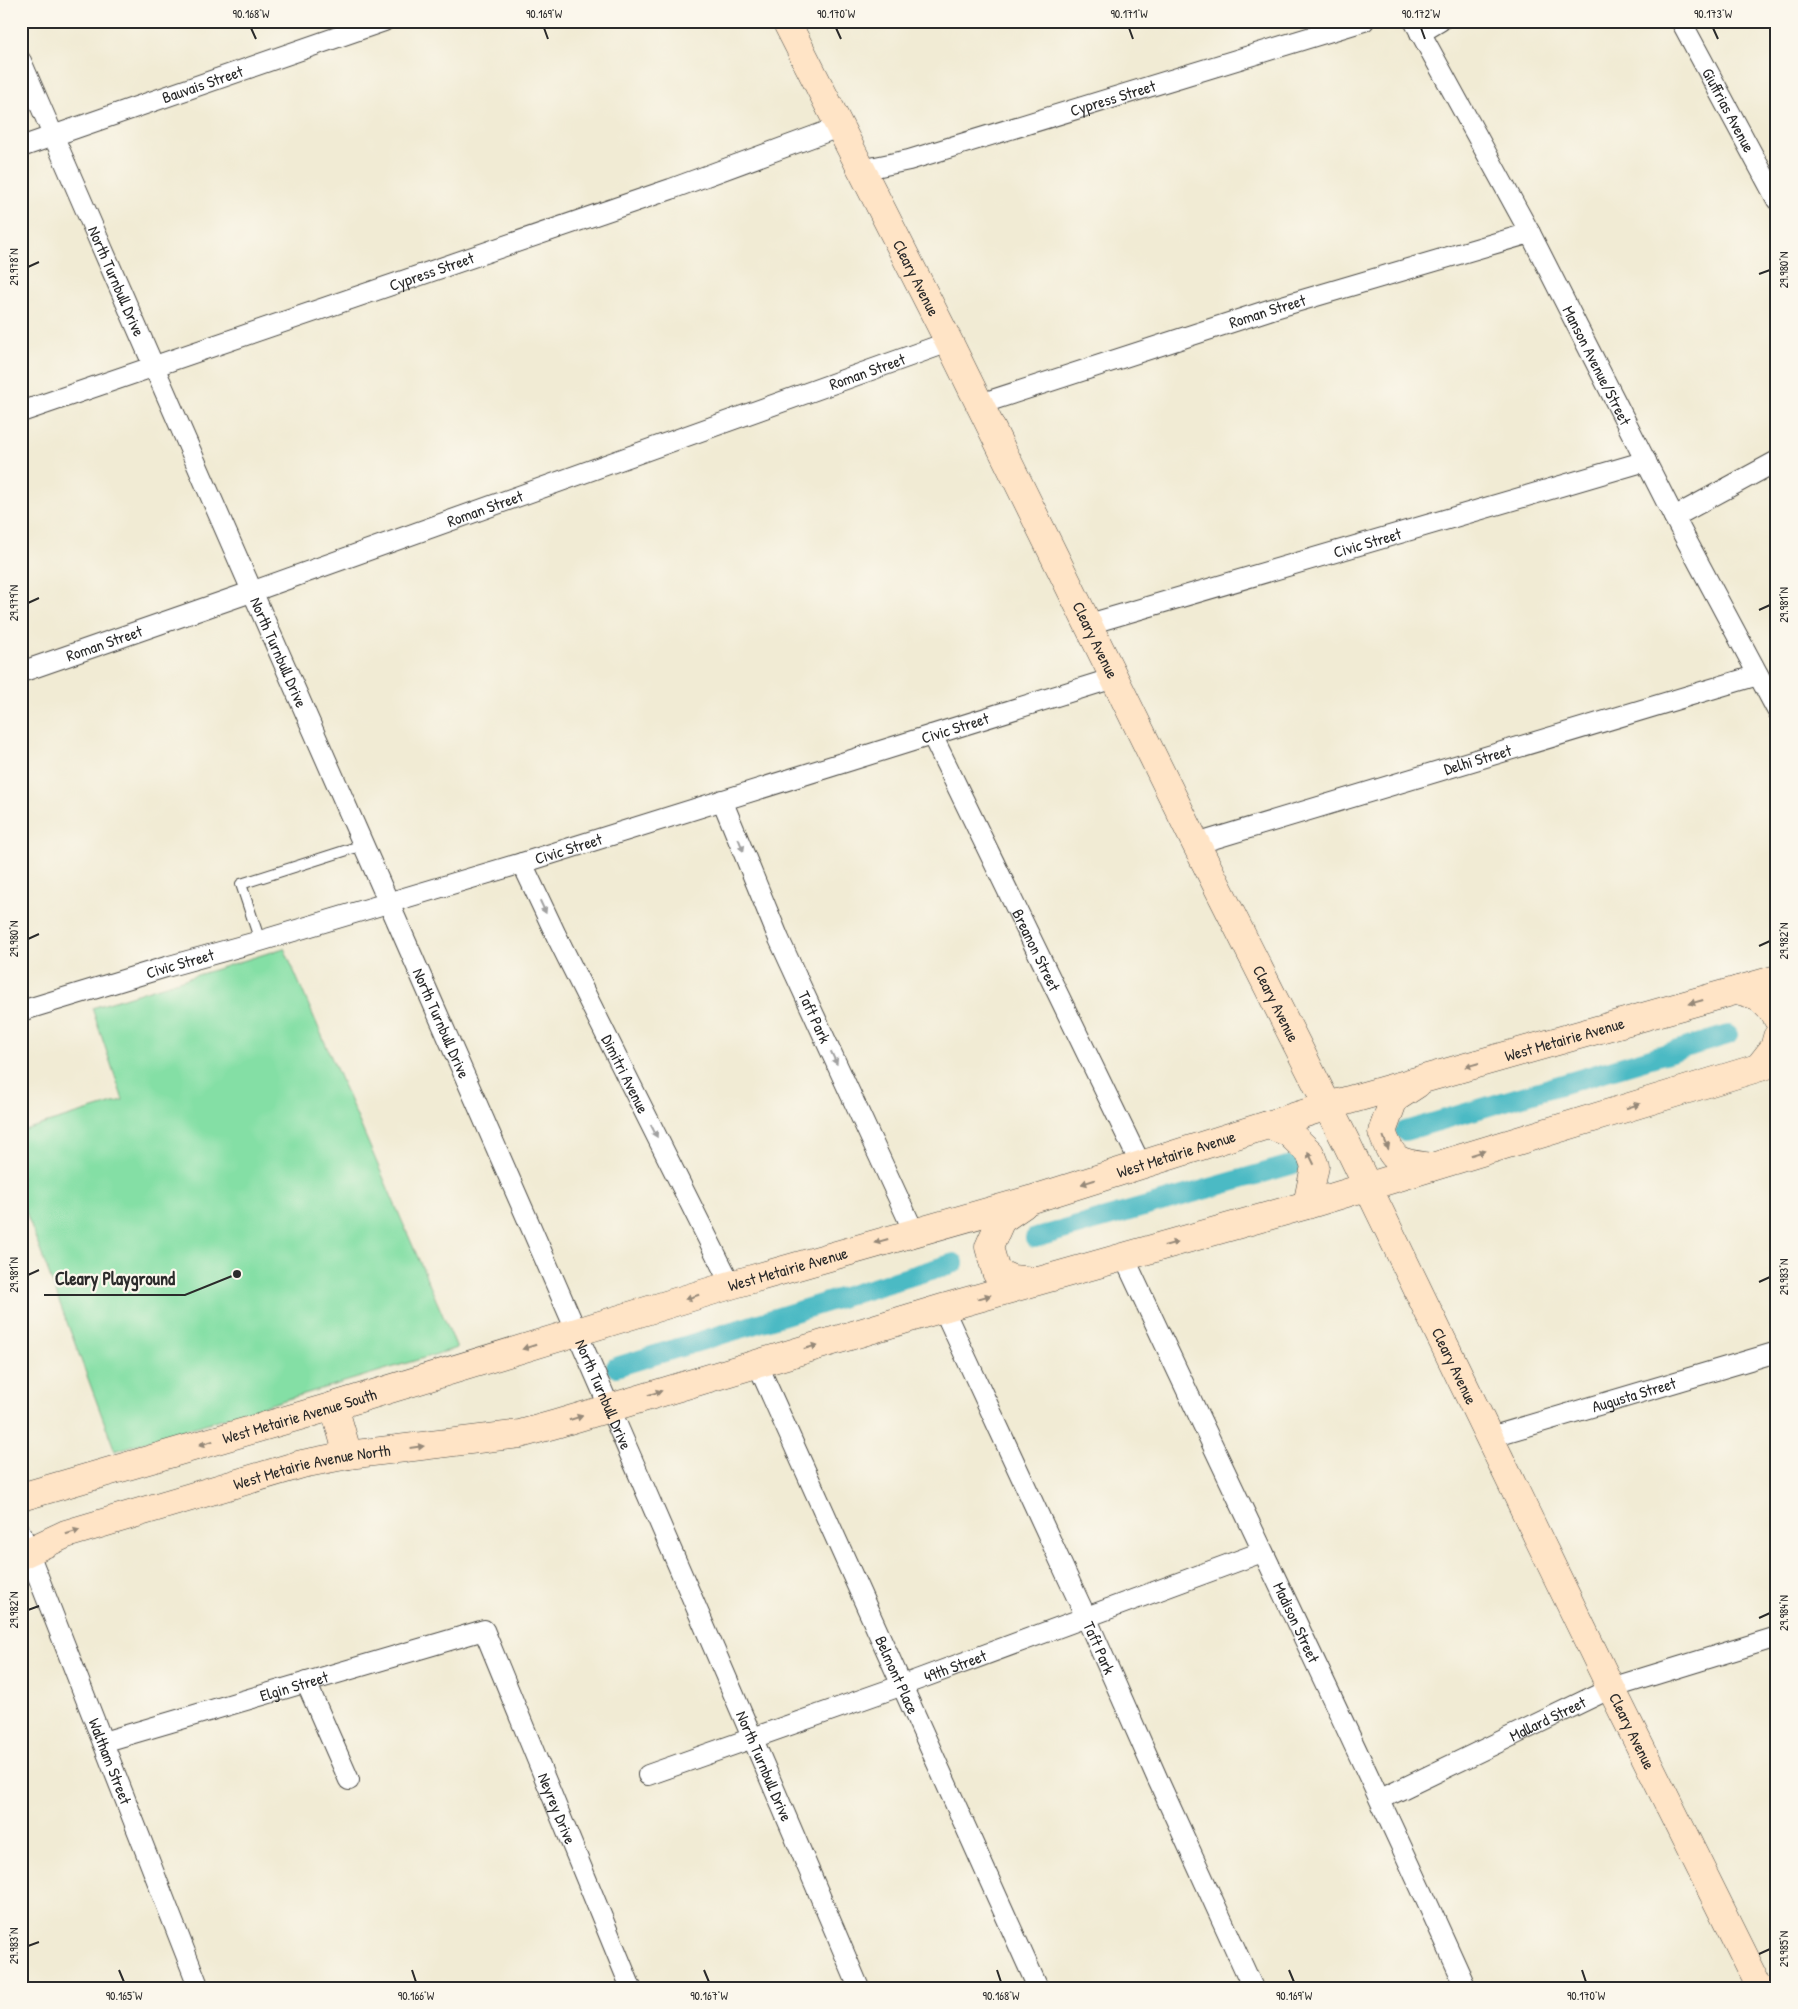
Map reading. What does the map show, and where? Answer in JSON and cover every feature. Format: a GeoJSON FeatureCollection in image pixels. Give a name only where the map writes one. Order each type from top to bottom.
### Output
{"type":"FeatureCollection","features":[{"type":"Feature","properties":{"kind":"main road","name":"Cleary Avenue"},"geometry":{"type":"LineString","coordinates":[[786,21],[980,404],[1196,844],[1328,1106],[1611,1688],[1760,1988]]}},
{"type":"Feature","properties":{"kind":"main road","name":"West Metairie Avenue"},"geometry":{"type":"LineString","coordinates":[[576,1333],[731,1285],[1033,1199],[1328,1106],[1777,979]]}},
{"type":"Feature","properties":{"kind":"main road"},"geometry":{"type":"LineString","coordinates":[[1738,990],[1758,996],[1776,1014],[1777,1018]]}},
{"type":"Feature","properties":{"kind":"main road"},"geometry":{"type":"LineString","coordinates":[[609,1407],[943,1308],[1307,1205],[1768,1065],[1777,1037]]}},
{"type":"Feature","properties":{"kind":"main road"},"geometry":{"type":"LineString","coordinates":[[1424,1079],[1394,1099],[1382,1132],[1390,1152],[1400,1163],[1431,1167]]}},
{"type":"Feature","properties":{"kind":"main road"},"geometry":{"type":"LineString","coordinates":[[1268,1125],[1288,1132],[1310,1153],[1315,1166],[1307,1205]]}},
{"type":"Feature","properties":{"kind":"main road"},"geometry":{"type":"LineString","coordinates":[[1033,1199],[1001,1220],[989,1247],[996,1272],[1012,1278],[1040,1281]]}},
{"type":"Feature","properties":{"kind":"main road","name":"West Metairie Avenue South"},"geometry":{"type":"LineString","coordinates":[[21,1497],[576,1333]]}},
{"type":"Feature","properties":{"kind":"main road"},"geometry":{"type":"LineString","coordinates":[[334,1406],[348,1455]]}},
{"type":"Feature","properties":{"kind":"main road","name":"West Metairie Avenue North"},"geometry":{"type":"LineString","coordinates":[[24,1546],[302,1464],[348,1455],[520,1434],[609,1407]]}},
{"type":"Feature","properties":{"kind":"street","name":"Bauvais Street"},"geometry":{"type":"LineString","coordinates":[[21,147],[384,21]]}},
{"type":"Feature","properties":{"kind":"street","name":"Cypress Street"},"geometry":{"type":"LineString","coordinates":[[861,170],[909,160],[1364,21]]}},
{"type":"Feature","properties":{"kind":"street"},"geometry":{"type":"LineString","coordinates":[[1417,27],[1440,21]]}},
{"type":"Feature","properties":{"kind":"street","name":"Giuffrias Avenue"},"geometry":{"type":"LineString","coordinates":[[1681,21],[1777,200]]}},
{"type":"Feature","properties":{"kind":"street","name":"Manson Avenue/Street"},"geometry":{"type":"LineString","coordinates":[[1417,27],[1530,234],[1674,517],[1777,710]]}},
{"type":"Feature","properties":{"kind":"street","name":"North Turnbull Drive"},"geometry":{"type":"LineString","coordinates":[[21,61],[251,592],[754,1739],[859,1988]]}},
{"type":"Feature","properties":{"kind":"street","name":"Cypress Street"},"geometry":{"type":"LineString","coordinates":[[21,412],[671,189],[839,127]]}},
{"type":"Feature","properties":{"kind":"street","name":"Roman Street"},"geometry":{"type":"LineString","coordinates":[[980,404],[1272,309],[1530,234]]}},
{"type":"Feature","properties":{"kind":"street","name":"Roman Street"},"geometry":{"type":"LineString","coordinates":[[21,672],[251,592],[949,342]]}},
{"type":"Feature","properties":{"kind":"street","name":"Civic Street"},"geometry":{"type":"LineString","coordinates":[[1089,624],[1646,461]]}},
{"type":"Feature","properties":{"kind":"street"},"geometry":{"type":"LineString","coordinates":[[1674,517],[1777,461]]}},
{"type":"Feature","properties":{"kind":"street","name":"Delhi Street"},"geometry":{"type":"LineString","coordinates":[[1196,844],[1758,675]]}},
{"type":"Feature","properties":{"kind":"street","name":"Civic Street"},"geometry":{"type":"LineString","coordinates":[[21,1011],[522,863],[1114,678]]}},
{"type":"Feature","properties":{"kind":"street","name":"Breanon Street"},"geometry":{"type":"LineString","coordinates":[[932,735],[1141,1165]]}},
{"type":"Feature","properties":{"kind":"street","name":"Taft Park"},"geometry":{"type":"LineString","coordinates":[[722,800],[779,939],[914,1232]]}},
{"type":"Feature","properties":{"kind":"street","name":"Dimitri Avenue"},"geometry":{"type":"LineString","coordinates":[[522,863],[731,1285]]}},
{"type":"Feature","properties":{"kind":"street","name":"Madison Street"},"geometry":{"type":"LineString","coordinates":[[1124,1257],[1262,1552],[1381,1799],[1466,1988]]}},
{"type":"Feature","properties":{"kind":"street","name":"Taft Park"},"geometry":{"type":"LineString","coordinates":[[943,1308],[1086,1617],[1253,1988]]}},
{"type":"Feature","properties":{"kind":"street","name":"Augusta Street"},"geometry":{"type":"LineString","coordinates":[[1490,1437],[1777,1352]]}},
{"type":"Feature","properties":{"kind":"street","name":"Belmont Place"},"geometry":{"type":"LineString","coordinates":[[757,1363],[1038,1988]]}},
{"type":"Feature","properties":{"kind":"street","name":"Waltham Street"},"geometry":{"type":"LineString","coordinates":[[24,1546],[104,1742],[199,1988]]}},
{"type":"Feature","properties":{"kind":"street","name":"49th Street"},"geometry":{"type":"LineString","coordinates":[[648,1775],[903,1685],[1262,1552]]}},
{"type":"Feature","properties":{"kind":"street","name":"Elgin Street"},"geometry":{"type":"LineString","coordinates":[[104,1742],[484,1630]]}},
{"type":"Feature","properties":{"kind":"street","name":"Neyrey Drive"},"geometry":{"type":"LineString","coordinates":[[484,1630],[631,1988]]}},
{"type":"Feature","properties":{"kind":"street","name":"Mallard Street"},"geometry":{"type":"LineString","coordinates":[[1381,1799],[1611,1688],[1777,1637]]}},
{"type":"Feature","properties":{"kind":"street"},"geometry":{"type":"LineString","coordinates":[[306,1682],[350,1780]]}},
{"type":"Feature","properties":{"kind":"lane"},"geometry":{"type":"LineString","coordinates":[[260,941],[241,884],[363,845]]}},
{"type":"Feature","properties":{"kind":"green space"},"geometry":{"type":"Polygon","coordinates":[[[284,948],[457,1348],[115,1451],[21,1199],[21,1131],[123,1100],[92,1008],[284,948]]]}},
{"type":"Feature","properties":{"kind":"waterway"},"geometry":{"type":"LineString","coordinates":[[1405,1131],[1728,1035]]}},
{"type":"Feature","properties":{"kind":"waterway"},"geometry":{"type":"LineString","coordinates":[[1035,1238],[1294,1164]]}},
{"type":"Feature","properties":{"kind":"waterway"},"geometry":{"type":"LineString","coordinates":[[616,1367],[954,1263]]}},
{"type":"Feature","properties":{"kind":"place","name":"Cleary Playground"},"geometry":{"type":"Point","coordinates":[237,1274]}}]}
